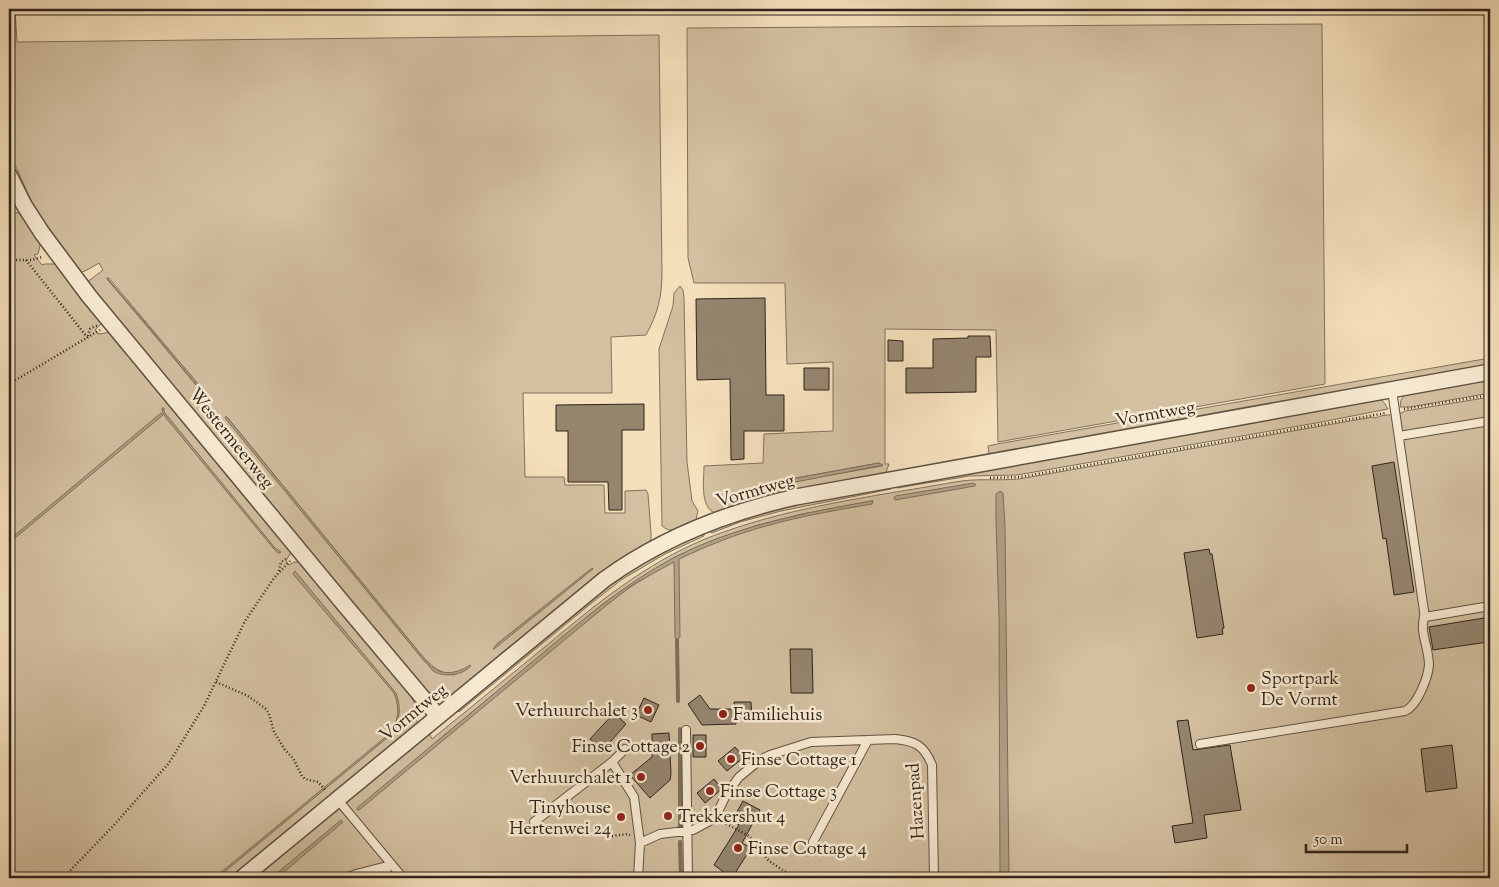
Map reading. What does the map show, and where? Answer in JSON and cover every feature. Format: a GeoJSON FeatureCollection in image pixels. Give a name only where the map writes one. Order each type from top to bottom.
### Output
{"type":"FeatureCollection","features":[{"type":"Feature","properties":{"kind":"street","name":"Westermeerweg"},"geometry":{"type":"LineString","coordinates":[[9,175],[24,205],[42,233],[89,296],[438,716]]}},
{"type":"Feature","properties":{"kind":"street","name":"Vormtweg"},"geometry":{"type":"LineString","coordinates":[[242,878],[333,796],[454,704],[563,613],[617,571],[637,558],[696,528],[781,500],[1490,372]]}},
{"type":"Feature","properties":{"kind":"lane"},"geometry":{"type":"LineString","coordinates":[[1200,744],[1405,712],[1414,704],[1422,688],[1429,665],[1423,627],[1425,617],[1392,390]]}},
{"type":"Feature","properties":{"kind":"lane"},"geometry":{"type":"LineString","coordinates":[[1399,436],[1490,421]]}},
{"type":"Feature","properties":{"kind":"lane"},"geometry":{"type":"LineString","coordinates":[[1425,617],[1490,606]]}},
{"type":"Feature","properties":{"kind":"lane"},"geometry":{"type":"LineString","coordinates":[[686,730],[688,878]]}},
{"type":"Feature","properties":{"kind":"lane"},"geometry":{"type":"LineString","coordinates":[[813,842],[868,740]]}},
{"type":"Feature","properties":{"kind":"lane","name":"Hazenpad"},"geometry":{"type":"LineString","coordinates":[[715,818],[726,795],[739,778],[751,766],[770,755],[811,742],[907,740],[922,747],[928,754],[932,765],[934,878]]}},
{"type":"Feature","properties":{"kind":"lane"},"geometry":{"type":"LineString","coordinates":[[534,822],[612,762],[625,749]]}},
{"type":"Feature","properties":{"kind":"lane"},"geometry":{"type":"LineString","coordinates":[[612,762],[634,797],[640,844],[638,878]]}},
{"type":"Feature","properties":{"kind":"lane"},"geometry":{"type":"LineString","coordinates":[[333,796],[389,865],[403,878]]}},
{"type":"Feature","properties":{"kind":"lane"},"geometry":{"type":"LineString","coordinates":[[640,844],[660,834],[688,831],[702,826],[715,818]]}},
{"type":"Feature","properties":{"kind":"lane"},"geometry":{"type":"LineString","coordinates":[[346,878],[389,865]]}},
{"type":"Feature","properties":{"kind":"lane"},"geometry":{"type":"LineString","coordinates":[[386,878],[389,865]]}},
{"type":"Feature","properties":{"kind":"path"},"geometry":{"type":"LineString","coordinates":[[9,260],[32,260],[45,255]]}},
{"type":"Feature","properties":{"kind":"path"},"geometry":{"type":"LineString","coordinates":[[26,260],[88,337]]}},
{"type":"Feature","properties":{"kind":"path"},"geometry":{"type":"LineString","coordinates":[[9,384],[88,337],[103,328],[95,326],[90,329],[88,337]]}},
{"type":"Feature","properties":{"kind":"path"},"geometry":{"type":"LineString","coordinates":[[1401,410],[1490,395]]}},
{"type":"Feature","properties":{"kind":"path"},"geometry":{"type":"LineString","coordinates":[[985,477],[1020,477],[1389,412]]}},
{"type":"Feature","properties":{"kind":"path"},"geometry":{"type":"LineString","coordinates":[[63,878],[115,824],[169,763],[204,706],[245,621],[279,572],[294,558]]}},
{"type":"Feature","properties":{"kind":"path"},"geometry":{"type":"LineString","coordinates":[[216,682],[248,696],[266,709],[274,732],[285,750],[293,758],[302,776],[307,780],[318,782],[333,796]]}},
{"type":"Feature","properties":{"kind":"path"},"geometry":{"type":"LineString","coordinates":[[715,818],[749,836],[769,861],[795,878]]}},
{"type":"Feature","properties":{"kind":"path"},"geometry":{"type":"LineString","coordinates":[[612,836],[638,834]]}},
{"type":"Feature","properties":{"kind":"shaded area"},"geometry":{"type":"Polygon","coordinates":[[[9,9],[15,9],[17,42],[659,35],[662,272],[660,297],[654,319],[646,335],[611,337],[612,393],[523,393],[525,477],[564,477],[565,485],[604,485],[605,513],[625,513],[625,491],[646,490],[648,494],[651,533],[649,543],[457,692],[445,696],[425,690],[86,283],[103,270],[99,263],[78,273],[40,221],[9,151],[9,9]],[[107,278],[205,396],[207,395],[109,278],[107,278]],[[225,417],[434,671],[454,675],[468,667],[454,672],[444,672],[434,667],[423,657],[227,417],[225,417]]]}},
{"type":"Feature","properties":{"kind":"shaded area"},"geometry":{"type":"Polygon","coordinates":[[[1322,24],[1325,384],[998,442],[996,330],[885,329],[885,464],[889,464],[885,475],[718,514],[712,511],[705,501],[703,487],[704,466],[763,463],[764,434],[833,431],[833,362],[787,364],[785,283],[694,283],[688,258],[687,28],[1322,24]],[[879,463],[774,482],[774,485],[882,466],[879,463]]]}},
{"type":"Feature","properties":{"kind":"shaded area"},"geometry":{"type":"Polygon","coordinates":[[[9,211],[24,214],[41,241],[38,254],[34,255],[42,265],[58,264],[102,323],[95,330],[98,334],[113,332],[292,548],[286,561],[289,565],[294,562],[303,562],[407,691],[415,704],[416,720],[426,732],[428,731],[432,739],[622,586],[683,549],[735,528],[797,511],[860,498],[963,481],[1019,479],[1490,397],[1490,878],[9,878],[9,211]],[[873,501],[802,514],[758,525],[716,539],[675,557],[604,603],[435,743],[559,641],[626,590],[676,558],[757,526],[873,501]]]}},
{"type":"Feature","properties":{"kind":"shaded area"},"geometry":{"type":"Polygon","coordinates":[[[107,279],[207,394],[206,396],[107,279]]]}},
{"type":"Feature","properties":{"kind":"shaded area"},"geometry":{"type":"Polygon","coordinates":[[[680,286],[683,290],[684,298],[687,462],[692,501],[698,511],[695,523],[670,530],[662,526],[659,349],[673,306],[674,293],[680,286]]]}},
{"type":"Feature","properties":{"kind":"shaded area"},"geometry":{"type":"Polygon","coordinates":[[[1490,358],[1490,368],[992,456],[989,453],[988,446],[997,444],[1490,358]]]}},
{"type":"Feature","properties":{"kind":"shaded area"},"geometry":{"type":"Polygon","coordinates":[[[1490,377],[1490,393],[1410,407],[1400,407],[1401,400],[1405,395],[1490,377]]]}},
{"type":"Feature","properties":{"kind":"shaded area"},"geometry":{"type":"Polygon","coordinates":[[[1379,397],[1388,409],[1017,475],[969,476],[897,488],[896,482],[1379,397]]]}},
{"type":"Feature","properties":{"kind":"shaded area"},"geometry":{"type":"Polygon","coordinates":[[[162,408],[164,408],[164,412],[280,553],[274,549],[166,418],[162,408]]]}},
{"type":"Feature","properties":{"kind":"shaded area"},"geometry":{"type":"Polygon","coordinates":[[[161,413],[163,415],[9,543],[9,540],[161,413]]]}},
{"type":"Feature","properties":{"kind":"shaded area"},"geometry":{"type":"Polygon","coordinates":[[[227,417],[430,665],[439,671],[448,673],[462,670],[470,665],[468,669],[448,675],[433,671],[225,418],[227,417]]]}},
{"type":"Feature","properties":{"kind":"shaded area"},"geometry":{"type":"Polygon","coordinates":[[[879,463],[883,465],[775,486],[774,482],[879,463]]]}},
{"type":"Feature","properties":{"kind":"shaded area"},"geometry":{"type":"Polygon","coordinates":[[[891,483],[891,489],[781,511],[740,522],[712,533],[708,530],[739,517],[891,483]]]}},
{"type":"Feature","properties":{"kind":"shaded area"},"geometry":{"type":"Polygon","coordinates":[[[974,483],[975,486],[895,500],[894,498],[895,496],[974,483]]]}},
{"type":"Feature","properties":{"kind":"shaded area"},"geometry":{"type":"Polygon","coordinates":[[[1000,491],[1003,493],[1005,526],[1009,878],[1000,878],[999,618],[996,494],[1000,491]]]}},
{"type":"Feature","properties":{"kind":"shaded area"},"geometry":{"type":"Polygon","coordinates":[[[873,501],[872,504],[806,516],[755,529],[700,549],[679,559],[680,637],[677,640],[675,638],[674,562],[634,584],[357,810],[358,807],[583,619],[656,568],[698,546],[746,529],[821,510],[873,501]]]}},
{"type":"Feature","properties":{"kind":"shaded area"},"geometry":{"type":"Polygon","coordinates":[[[704,531],[704,536],[665,554],[621,580],[459,712],[455,709],[625,571],[704,531]]]}},
{"type":"Feature","properties":{"kind":"shaded area"},"geometry":{"type":"Polygon","coordinates":[[[593,569],[493,649],[498,643],[593,569]]]}},
{"type":"Feature","properties":{"kind":"shaded area"},"geometry":{"type":"Polygon","coordinates":[[[295,571],[396,693],[399,717],[387,738],[217,878],[214,878],[388,735],[396,720],[398,710],[394,693],[293,574],[295,571]]]}},
{"type":"Feature","properties":{"kind":"shaded area"},"geometry":{"type":"Polygon","coordinates":[[[341,820],[343,822],[277,878],[271,878],[341,820]]]}},
{"type":"Feature","properties":{"kind":"building"},"geometry":{"type":"Polygon","coordinates":[[[765,298],[766,395],[784,395],[784,431],[744,431],[744,459],[731,460],[730,379],[697,380],[696,299],[765,298]]]}},
{"type":"Feature","properties":{"kind":"building"},"geometry":{"type":"Polygon","coordinates":[[[968,336],[990,336],[991,357],[976,357],[976,392],[906,393],[906,368],[933,368],[933,339],[968,338],[968,336]]]}},
{"type":"Feature","properties":{"kind":"building"},"geometry":{"type":"Polygon","coordinates":[[[888,340],[903,341],[903,361],[888,361],[888,340]]]}},
{"type":"Feature","properties":{"kind":"building"},"geometry":{"type":"Polygon","coordinates":[[[804,368],[829,368],[829,390],[804,390],[804,368]]]}},
{"type":"Feature","properties":{"kind":"building"},"geometry":{"type":"Polygon","coordinates":[[[644,404],[644,430],[622,430],[622,510],[609,510],[608,482],[568,482],[568,431],[556,431],[556,405],[644,404]]]}},
{"type":"Feature","properties":{"kind":"building"},"geometry":{"type":"Polygon","coordinates":[[[1394,462],[1414,592],[1394,595],[1386,538],[1383,539],[1372,466],[1394,462]]]}},
{"type":"Feature","properties":{"kind":"building"},"geometry":{"type":"Polygon","coordinates":[[[1209,549],[1210,554],[1212,554],[1224,628],[1222,629],[1223,634],[1197,638],[1184,553],[1209,549]]]}},
{"type":"Feature","properties":{"kind":"building"},"geometry":{"type":"Polygon","coordinates":[[[1484,618],[1488,642],[1433,650],[1429,627],[1484,618]]]}},
{"type":"Feature","properties":{"kind":"building"},"geometry":{"type":"Polygon","coordinates":[[[790,649],[812,649],[813,693],[791,693],[790,649]]]}},
{"type":"Feature","properties":{"kind":"building","name":"Familiehuis"},"geometry":{"type":"Polygon","coordinates":[[[700,695],[710,709],[735,709],[734,702],[751,702],[752,718],[736,719],[736,724],[702,725],[688,704],[700,695]]]}},
{"type":"Feature","properties":{"kind":"building","name":"Verhuurchalet 3"},"geometry":{"type":"Polygon","coordinates":[[[644,698],[659,705],[651,722],[636,715],[644,698]]]}},
{"type":"Feature","properties":{"kind":"building"},"geometry":{"type":"Polygon","coordinates":[[[614,713],[626,724],[603,750],[590,739],[614,713]]]}},
{"type":"Feature","properties":{"kind":"building"},"geometry":{"type":"Polygon","coordinates":[[[1188,720],[1193,750],[1230,745],[1241,810],[1204,815],[1207,838],[1175,843],[1172,826],[1193,823],[1177,721],[1188,720]]]}},
{"type":"Feature","properties":{"kind":"building"},"geometry":{"type":"Polygon","coordinates":[[[669,733],[670,780],[650,798],[630,775],[652,757],[652,734],[669,733]]]}},
{"type":"Feature","properties":{"kind":"building","name":"Finse Cottage 2"},"geometry":{"type":"Polygon","coordinates":[[[693,735],[706,735],[706,757],[693,757],[693,735]]]}},
{"type":"Feature","properties":{"kind":"building"},"geometry":{"type":"Polygon","coordinates":[[[1452,745],[1457,788],[1426,792],[1421,749],[1452,745]]]}},
{"type":"Feature","properties":{"kind":"building","name":"Finse Cottage 1"},"geometry":{"type":"Polygon","coordinates":[[[735,747],[744,757],[727,771],[718,761],[735,747]]]}},
{"type":"Feature","properties":{"kind":"building","name":"Finse Cottage 3"},"geometry":{"type":"Polygon","coordinates":[[[714,779],[722,789],[705,803],[697,793],[714,779]]]}},
{"type":"Feature","properties":{"kind":"building"},"geometry":{"type":"Polygon","coordinates":[[[743,801],[760,810],[742,843],[751,848],[732,878],[714,865],[739,825],[732,821],[743,801]]]}},
{"type":"Feature","properties":{"kind":"waterway"},"geometry":{"type":"LineString","coordinates":[[677,640],[678,701]]}},
{"type":"Feature","properties":{"kind":"waterway"},"geometry":{"type":"LineString","coordinates":[[680,729],[680,827]]}},
{"type":"Feature","properties":{"kind":"waterway"},"geometry":{"type":"LineString","coordinates":[[680,842],[681,878]]}},
{"type":"Feature","properties":{"kind":"place","name":"Sportpark De Vormt"},"geometry":{"type":"Point","coordinates":[1251,688]}},
{"type":"Feature","properties":{"kind":"place","name":"Verhuurchalet 3"},"geometry":{"type":"Point","coordinates":[648,710]}},
{"type":"Feature","properties":{"kind":"place","name":"Familiehuis"},"geometry":{"type":"Point","coordinates":[723,714]}},
{"type":"Feature","properties":{"kind":"place","name":"Finse Cottage 2"},"geometry":{"type":"Point","coordinates":[700,746]}},
{"type":"Feature","properties":{"kind":"place","name":"Finse Cottage 1"},"geometry":{"type":"Point","coordinates":[731,759]}},
{"type":"Feature","properties":{"kind":"place","name":"Verhuurchalet 1"},"geometry":{"type":"Point","coordinates":[641,777]}},
{"type":"Feature","properties":{"kind":"place","name":"Finse Cottage 3"},"geometry":{"type":"Point","coordinates":[710,791]}},
{"type":"Feature","properties":{"kind":"place","name":"Trekkershut 4"},"geometry":{"type":"Point","coordinates":[668,816]}},
{"type":"Feature","properties":{"kind":"place","name":"Tinyhouse Hertenwei 24"},"geometry":{"type":"Point","coordinates":[621,817]}},
{"type":"Feature","properties":{"kind":"place","name":"Finse Cottage 4"},"geometry":{"type":"Point","coordinates":[738,848]}}]}
